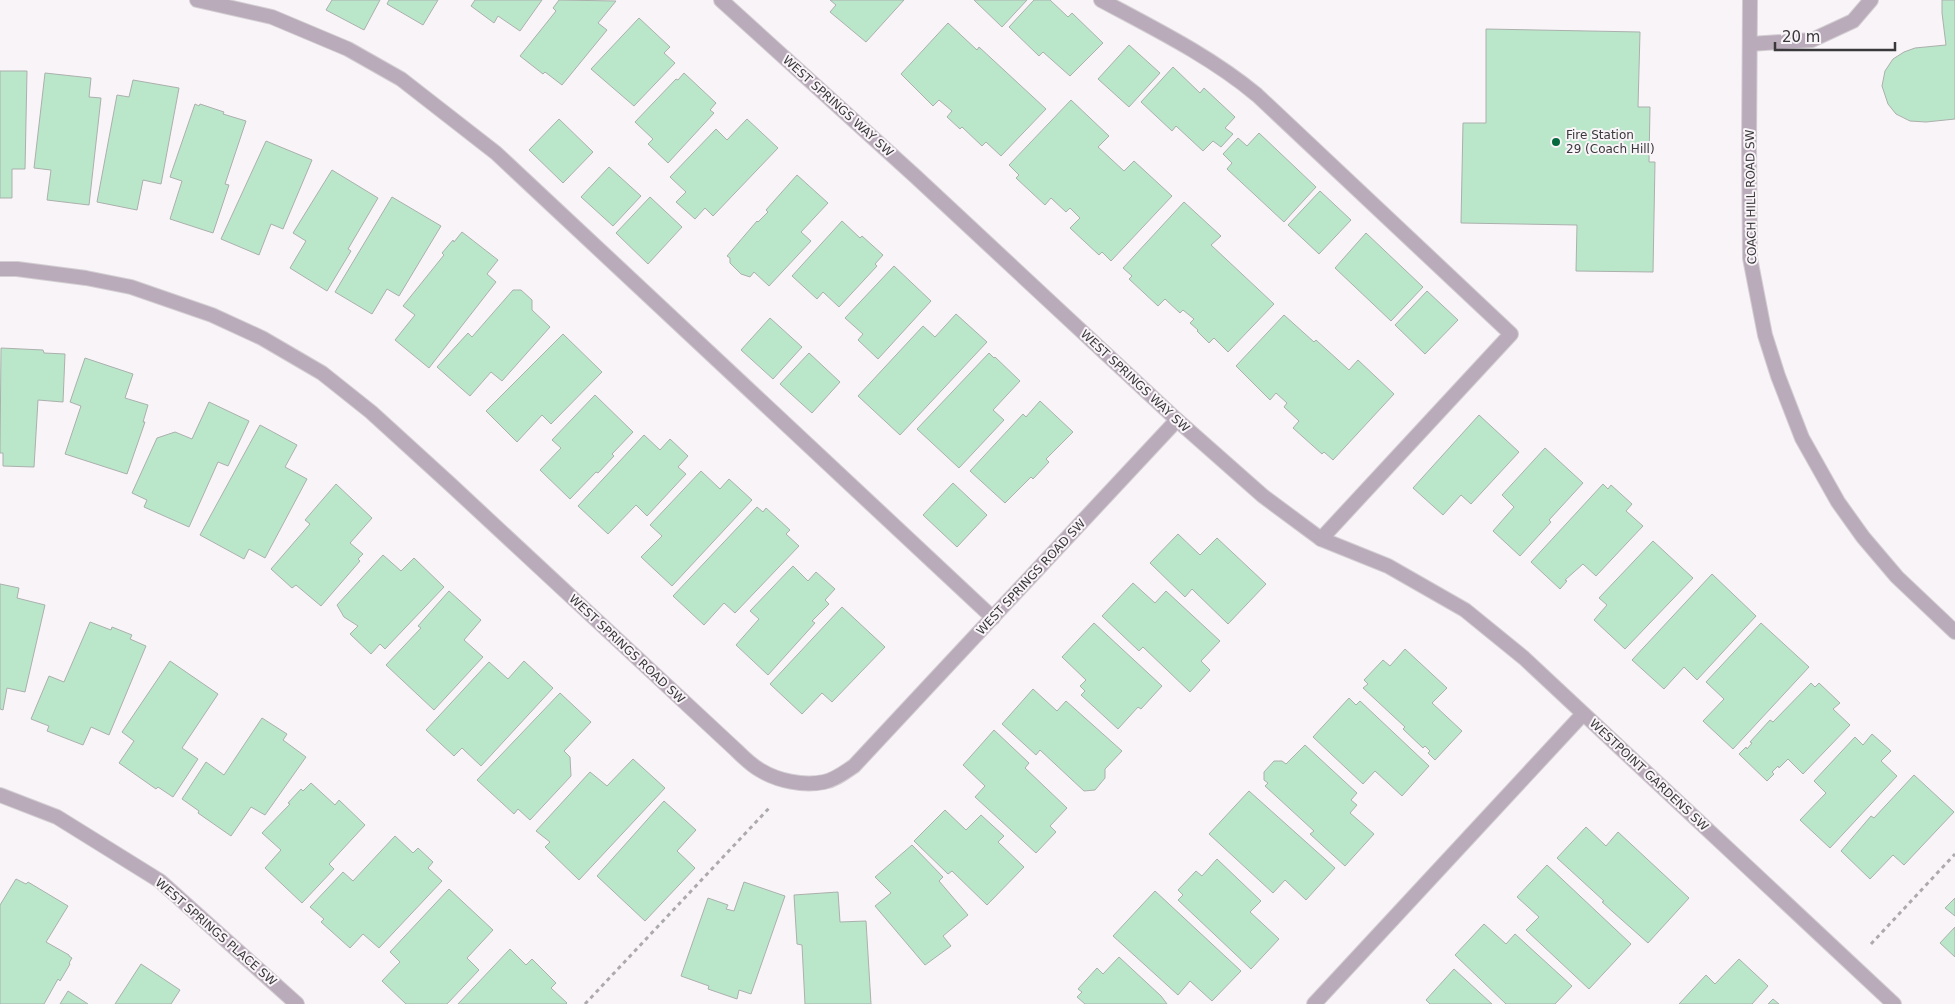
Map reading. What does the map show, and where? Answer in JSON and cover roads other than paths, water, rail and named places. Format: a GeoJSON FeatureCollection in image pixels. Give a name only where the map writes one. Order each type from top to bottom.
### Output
{"type":"FeatureCollection","features":[{"type":"Feature","properties":{"kind":"street"},"geometry":{"type":"LineString","coordinates":[[197,0],[272,17],[348,49],[401,78],[496,153],[993,618]]}},
{"type":"Feature","properties":{"kind":"street","name":"WEST SPRINGS WAY SW"},"geometry":{"type":"LineString","coordinates":[[721,0],[922,183],[1177,420],[1263,496],[1321,539],[1388,566],[1465,610],[1524,658],[1583,714]]}},
{"type":"Feature","properties":{"kind":"street"},"geometry":{"type":"LineString","coordinates":[[1101,0],[1166,34],[1238,79],[1265,102],[1511,334],[1321,539]]}},
{"type":"Feature","properties":{"kind":"street","name":"COACH HILL ROAD SW"},"geometry":{"type":"LineString","coordinates":[[1750,0],[1750,258],[1764,335],[1802,438],[1838,502],[1863,537],[1897,577],[1955,632]]}},
{"type":"Feature","properties":{"kind":"street"},"geometry":{"type":"LineString","coordinates":[[1750,44],[1812,40],[1853,21],[1872,0]]}},
{"type":"Feature","properties":{"kind":"street","name":"WEST SPRINGS ROAD SW"},"geometry":{"type":"LineString","coordinates":[[0,269],[17,269],[86,278],[132,287],[212,315],[262,338],[322,373],[372,412],[759,770],[776,778],[793,782],[825,782],[838,777],[854,766],[1177,420]]}},
{"type":"Feature","properties":{"kind":"street","name":"WESTPOINT GARDENS SW"},"geometry":{"type":"LineString","coordinates":[[1314,1004],[1583,714],[1894,1004]]}},
{"type":"Feature","properties":{"kind":"street","name":"WEST SPRINGS PLACE SW"},"geometry":{"type":"LineString","coordinates":[[0,795],[57,817],[160,881],[297,1004]]}},
{"type":"Feature","properties":{"kind":"place","name":"Fire Station 29 (Coach Hill)"},"geometry":{"type":"Point","coordinates":[1556,142]}}]}
